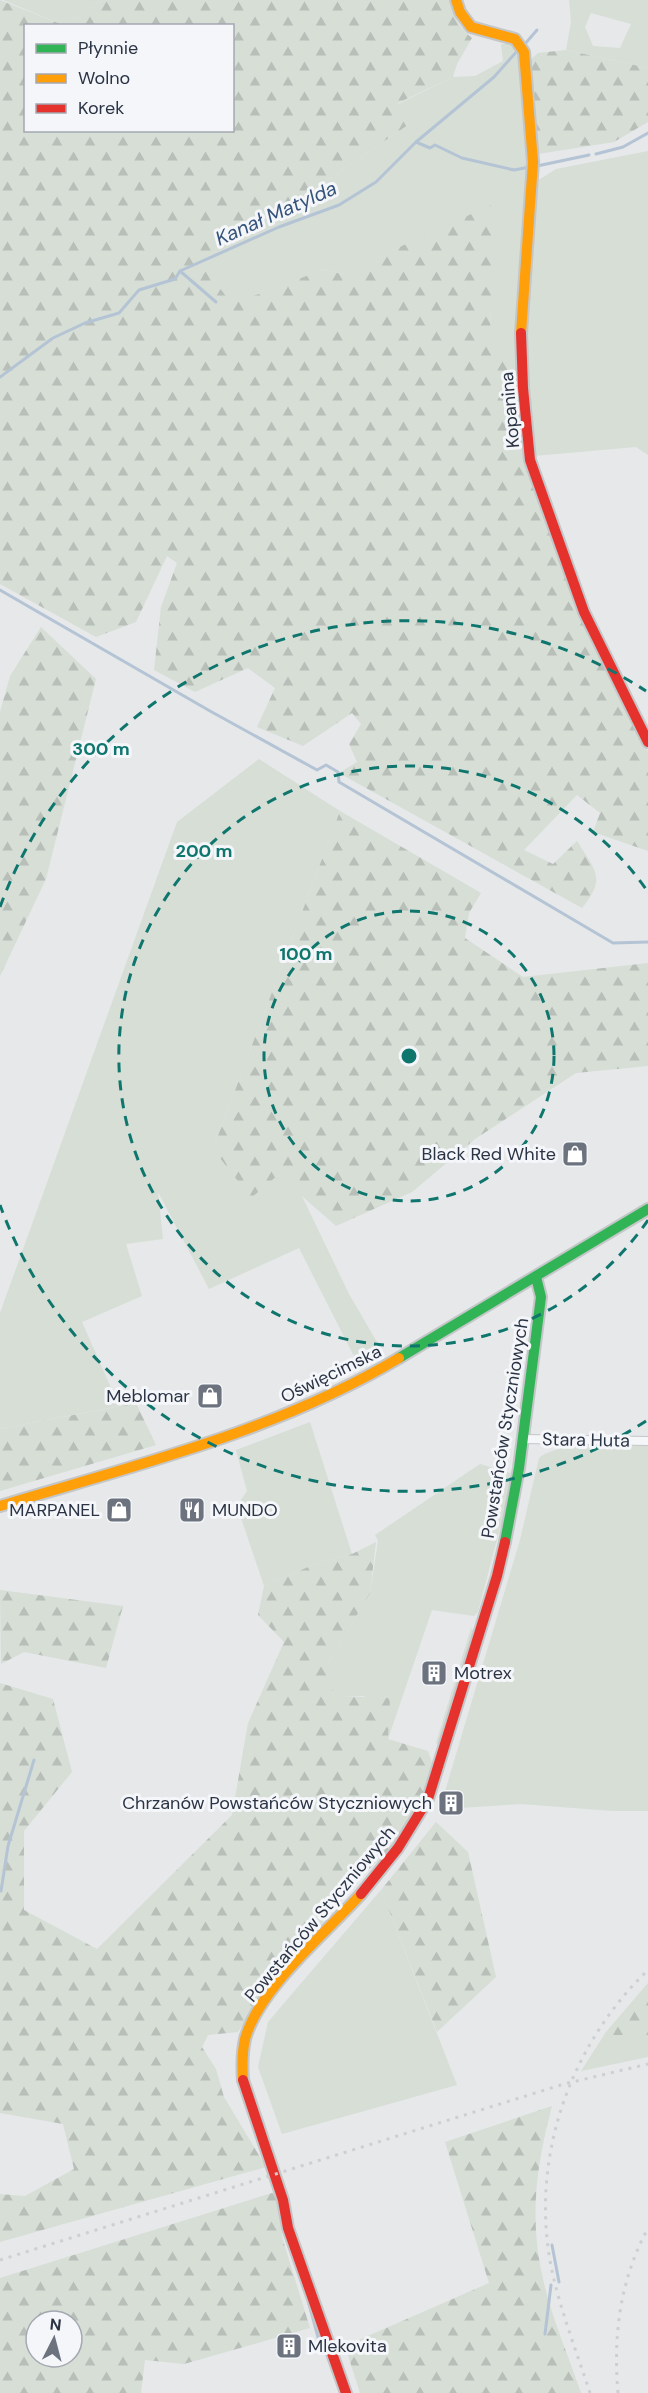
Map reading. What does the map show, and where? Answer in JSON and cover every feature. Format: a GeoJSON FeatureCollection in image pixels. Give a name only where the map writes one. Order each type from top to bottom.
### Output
{"type":"FeatureCollection","features":[{"type":"Feature","properties":{"kind":"street","name":"Kopanina"},"geometry":{"type":"LineString","coordinates":[[456,0],[467,25],[482,32],[510,37],[522,47],[533,162],[521,328],[523,388],[530,460],[584,612],[648,742]]}},
{"type":"Feature","properties":{"kind":"street","name":"Oświęcimska"},"geometry":{"type":"LineString","coordinates":[[0,1506],[193,1448],[329,1396],[389,1364],[648,1209]]}},
{"type":"Feature","properties":{"kind":"street","name":"Powstańców Styczniowych"},"geometry":{"type":"LineString","coordinates":[[346,2393],[288,2229],[284,2200],[243,2081],[245,2034],[265,2000],[281,1979],[396,1853],[415,1827],[428,1799],[497,1576],[507,1534],[523,1439],[541,1297],[536,1277]]}},
{"type":"Feature","properties":{"kind":"street","name":"Stara Huta"},"geometry":{"type":"LineString","coordinates":[[523,1439],[648,1441]]}},
{"type":"Feature","properties":{"kind":"green space"},"geometry":{"type":"Polygon","coordinates":[[[0,0],[60,24],[24,24],[24,132],[234,132],[234,24],[65,24],[102,0],[451,0],[457,21],[472,38],[457,64],[453,77],[398,103],[408,125],[202,265],[232,304],[325,269],[341,274],[493,204],[490,341],[509,347],[509,376],[518,387],[525,461],[581,618],[630,709],[648,752],[648,851],[593,832],[600,813],[577,795],[524,850],[553,864],[577,841],[596,874],[594,889],[582,908],[339,773],[357,762],[349,744],[361,724],[352,713],[303,746],[257,727],[275,688],[248,668],[195,692],[154,670],[161,607],[177,563],[167,556],[136,622],[96,637],[0,584],[0,0]]]}},
{"type":"Feature","properties":{"kind":"green space"},"geometry":{"type":"Polygon","coordinates":[[[3,0],[102,0],[65,24],[3,0]]]}},
{"type":"Feature","properties":{"kind":"green space"},"geometry":{"type":"Polygon","coordinates":[[[569,0],[648,0],[648,68],[566,50],[571,22],[569,0]],[[591,13],[585,27],[593,46],[620,48],[631,24],[591,13]]]}},
{"type":"Feature","properties":{"kind":"green space"},"geometry":{"type":"Polygon","coordinates":[[[501,44],[510,44],[521,55],[529,179],[516,303],[518,358],[537,181],[556,169],[648,151],[648,455],[636,447],[522,457],[518,388],[509,376],[509,347],[490,341],[492,205],[341,274],[325,269],[232,305],[202,265],[408,125],[398,104],[453,77],[475,76],[503,61],[501,44]]]}},
{"type":"Feature","properties":{"kind":"green space"},"geometry":{"type":"Polygon","coordinates":[[[566,50],[648,68],[648,122],[614,142],[538,154],[529,61],[538,53],[566,50]]]}},
{"type":"Feature","properties":{"kind":"green space"},"geometry":{"type":"Polygon","coordinates":[[[41,627],[96,679],[46,879],[0,976],[0,712],[10,676],[41,627]]]}},
{"type":"Feature","properties":{"kind":"green space"},"geometry":{"type":"Polygon","coordinates":[[[259,759],[340,811],[213,1149],[278,1175],[301,1194],[349,1294],[385,1356],[361,1370],[299,1248],[209,1289],[158,1192],[163,1239],[126,1244],[142,1296],[82,1322],[119,1406],[0,1429],[0,1313],[177,822],[259,759]]]}},
{"type":"Feature","properties":{"kind":"green space"},"geometry":{"type":"Polygon","coordinates":[[[340,811],[481,893],[469,913],[465,938],[523,977],[648,963],[648,1066],[576,1073],[475,1139],[412,1192],[336,1226],[278,1175],[251,1198],[213,1149],[340,811]]]}},
{"type":"Feature","properties":{"kind":"green space"},"geometry":{"type":"Polygon","coordinates":[[[136,1403],[156,1445],[0,1491],[0,1429],[136,1403]]]}},
{"type":"Feature","properties":{"kind":"green space"},"geometry":{"type":"Polygon","coordinates":[[[310,1422],[352,1554],[322,1561],[264,1586],[237,1506],[247,1491],[236,1450],[310,1422]]]}},
{"type":"Feature","properties":{"kind":"green space"},"geometry":{"type":"Polygon","coordinates":[[[575,1446],[648,1446],[648,1811],[613,1811],[521,1804],[460,1808],[443,1798],[520,1540],[539,1458],[549,1452],[575,1446]]]}},
{"type":"Feature","properties":{"kind":"green space"},"geometry":{"type":"Polygon","coordinates":[[[480,1464],[511,1473],[502,1527],[478,1612],[474,1616],[432,1610],[388,1739],[364,1696],[334,1697],[329,1662],[370,1593],[378,1541],[375,1535],[480,1464]]]}},
{"type":"Feature","properties":{"kind":"green space"},"geometry":{"type":"Polygon","coordinates":[[[376,1542],[370,1593],[329,1662],[334,1696],[390,1698],[388,1739],[428,1751],[434,1768],[431,1780],[410,1822],[390,1849],[366,1872],[265,1989],[238,2032],[208,2035],[202,2047],[216,2069],[224,2097],[266,2167],[0,2242],[0,2194],[25,2196],[74,2169],[63,2124],[0,2113],[0,1683],[53,1699],[72,1772],[24,1831],[24,1910],[97,1949],[232,1815],[248,1723],[284,1642],[258,1615],[264,1586],[322,1561],[352,1554],[376,1542]]]}},
{"type":"Feature","properties":{"kind":"green space"},"geometry":{"type":"Polygon","coordinates":[[[0,1590],[123,1606],[106,1668],[24,1652],[1,1664],[0,1590]]]}},
{"type":"Feature","properties":{"kind":"green space"},"geometry":{"type":"Polygon","coordinates":[[[471,1628],[476,1633],[442,1745],[439,1745],[436,1743],[471,1628]]]}},
{"type":"Feature","properties":{"kind":"green space"},"geometry":{"type":"Polygon","coordinates":[[[436,1822],[468,1852],[496,1977],[437,2032],[381,1890],[436,1822]]]}},
{"type":"Feature","properties":{"kind":"green space"},"geometry":{"type":"Polygon","coordinates":[[[381,1890],[457,2085],[282,2134],[258,2067],[268,2022],[381,1890]]]}},
{"type":"Feature","properties":{"kind":"green space"},"geometry":{"type":"Polygon","coordinates":[[[648,1983],[648,1991],[608,2035],[648,2035],[648,2057],[581,2071],[606,2032],[648,1983]]]}},
{"type":"Feature","properties":{"kind":"green space"},"geometry":{"type":"Polygon","coordinates":[[[648,1991],[648,2035],[607,2035],[648,1991]]]}},
{"type":"Feature","properties":{"kind":"green space"},"geometry":{"type":"Polygon","coordinates":[[[552,2106],[538,2171],[536,2234],[546,2293],[581,2393],[360,2393],[345,2346],[489,2283],[445,2142],[552,2106]]]}},
{"type":"Feature","properties":{"kind":"green space"},"geometry":{"type":"Polygon","coordinates":[[[275,2192],[283,2240],[310,2328],[184,2364],[145,2360],[141,2393],[0,2393],[0,2278],[275,2192]]]}},
{"type":"Feature","properties":{"kind":"waterway","name":"Kanał Matylda"},"geometry":{"type":"LineString","coordinates":[[524,45],[537,30]]}},
{"type":"Feature","properties":{"kind":"waterway","name":"Kanał Matylda"},"geometry":{"type":"LineString","coordinates":[[0,377],[53,338],[85,323],[119,313],[139,290],[175,279],[180,271],[279,227],[339,205],[376,182],[416,142],[494,77],[519,49]]}},
{"type":"Feature","properties":{"kind":"waterway"},"geometry":{"type":"LineString","coordinates":[[596,154],[623,147],[648,133]]}},
{"type":"Feature","properties":{"kind":"waterway"},"geometry":{"type":"LineString","coordinates":[[416,142],[430,148],[435,145],[462,158],[514,170],[530,167]]}},
{"type":"Feature","properties":{"kind":"waterway"},"geometry":{"type":"LineString","coordinates":[[537,166],[589,155]]}},
{"type":"Feature","properties":{"kind":"waterway"},"geometry":{"type":"LineString","coordinates":[[180,271],[216,302]]}},
{"type":"Feature","properties":{"kind":"waterway"},"geometry":{"type":"LineString","coordinates":[[0,590],[317,770],[326,765],[338,772],[339,782],[613,943],[648,942]]}},
{"type":"Feature","properties":{"kind":"waterway"},"geometry":{"type":"LineString","coordinates":[[1,1891],[8,1846],[34,1760]]}},
{"type":"Feature","properties":{"kind":"waterway"},"geometry":{"type":"LineString","coordinates":[[552,2245],[559,2282]]}},
{"type":"Feature","properties":{"kind":"waterway"},"geometry":{"type":"LineString","coordinates":[[545,2334],[551,2285]]}},
{"type":"Feature","properties":{"kind":"waterway"},"geometry":{"type":"LineString","coordinates":[[309,2304],[321,2348]]}},
{"type":"Feature","properties":{"kind":"railway"},"geometry":{"type":"LineString","coordinates":[[590,2393],[552,2271],[546,2230],[546,2189],[551,2148],[561,2108],[576,2070],[596,2034],[620,2001],[648,1970]]}},
{"type":"Feature","properties":{"kind":"railway"},"geometry":{"type":"LineString","coordinates":[[0,2260],[564,2084],[648,2064]]}},
{"type":"Feature","properties":{"kind":"railway"},"geometry":{"type":"LineString","coordinates":[[618,2393],[617,2350],[621,2308],[631,2268],[648,2228]]}},
{"type":"Feature","properties":{"kind":"traffic: fast"},"geometry":{"type":"LineString","coordinates":[[399,1358],[648,1209]]}},
{"type":"Feature","properties":{"kind":"traffic: fast"},"geometry":{"type":"LineString","coordinates":[[505,1542],[519,1468],[541,1297],[536,1277]]}},
{"type":"Feature","properties":{"kind":"traffic: slow"},"geometry":{"type":"LineString","coordinates":[[456,0],[460,12],[471,27],[515,39],[524,52],[533,162],[521,333]]}},
{"type":"Feature","properties":{"kind":"traffic: slow"},"geometry":{"type":"LineString","coordinates":[[0,1506],[154,1460],[255,1426],[352,1384],[399,1358]]}},
{"type":"Feature","properties":{"kind":"traffic: slow"},"geometry":{"type":"LineString","coordinates":[[243,2080],[242,2060],[245,2039],[264,2000],[295,1962],[361,1894]]}},
{"type":"Feature","properties":{"kind":"traffic: jam"},"geometry":{"type":"LineString","coordinates":[[521,333],[523,388],[530,460],[584,612],[648,742]]}},
{"type":"Feature","properties":{"kind":"traffic: jam"},"geometry":{"type":"LineString","coordinates":[[361,1894],[398,1848],[428,1799],[497,1576],[505,1542]]}},
{"type":"Feature","properties":{"kind":"traffic: jam"},"geometry":{"type":"LineString","coordinates":[[243,2080],[283,2200],[288,2228],[346,2393]]}},
{"type":"Feature","properties":{"kind":"place","name":"Black Red White"},"geometry":{"type":"Point","coordinates":[575,1154]}},
{"type":"Feature","properties":{"kind":"place","name":"Meblomar"},"geometry":{"type":"Point","coordinates":[210,1396]}},
{"type":"Feature","properties":{"kind":"place","name":"MARPANEL"},"geometry":{"type":"Point","coordinates":[119,1510]}},
{"type":"Feature","properties":{"kind":"place","name":"MUNDO"},"geometry":{"type":"Point","coordinates":[192,1510]}},
{"type":"Feature","properties":{"kind":"place","name":"Motrex"},"geometry":{"type":"Point","coordinates":[434,1673]}},
{"type":"Feature","properties":{"kind":"place","name":"Chrzanów Powstańców Styczniowych"},"geometry":{"type":"Point","coordinates":[451,1803]}},
{"type":"Feature","properties":{"kind":"place","name":"Mlekovita"},"geometry":{"type":"Point","coordinates":[289,2346]}}]}
